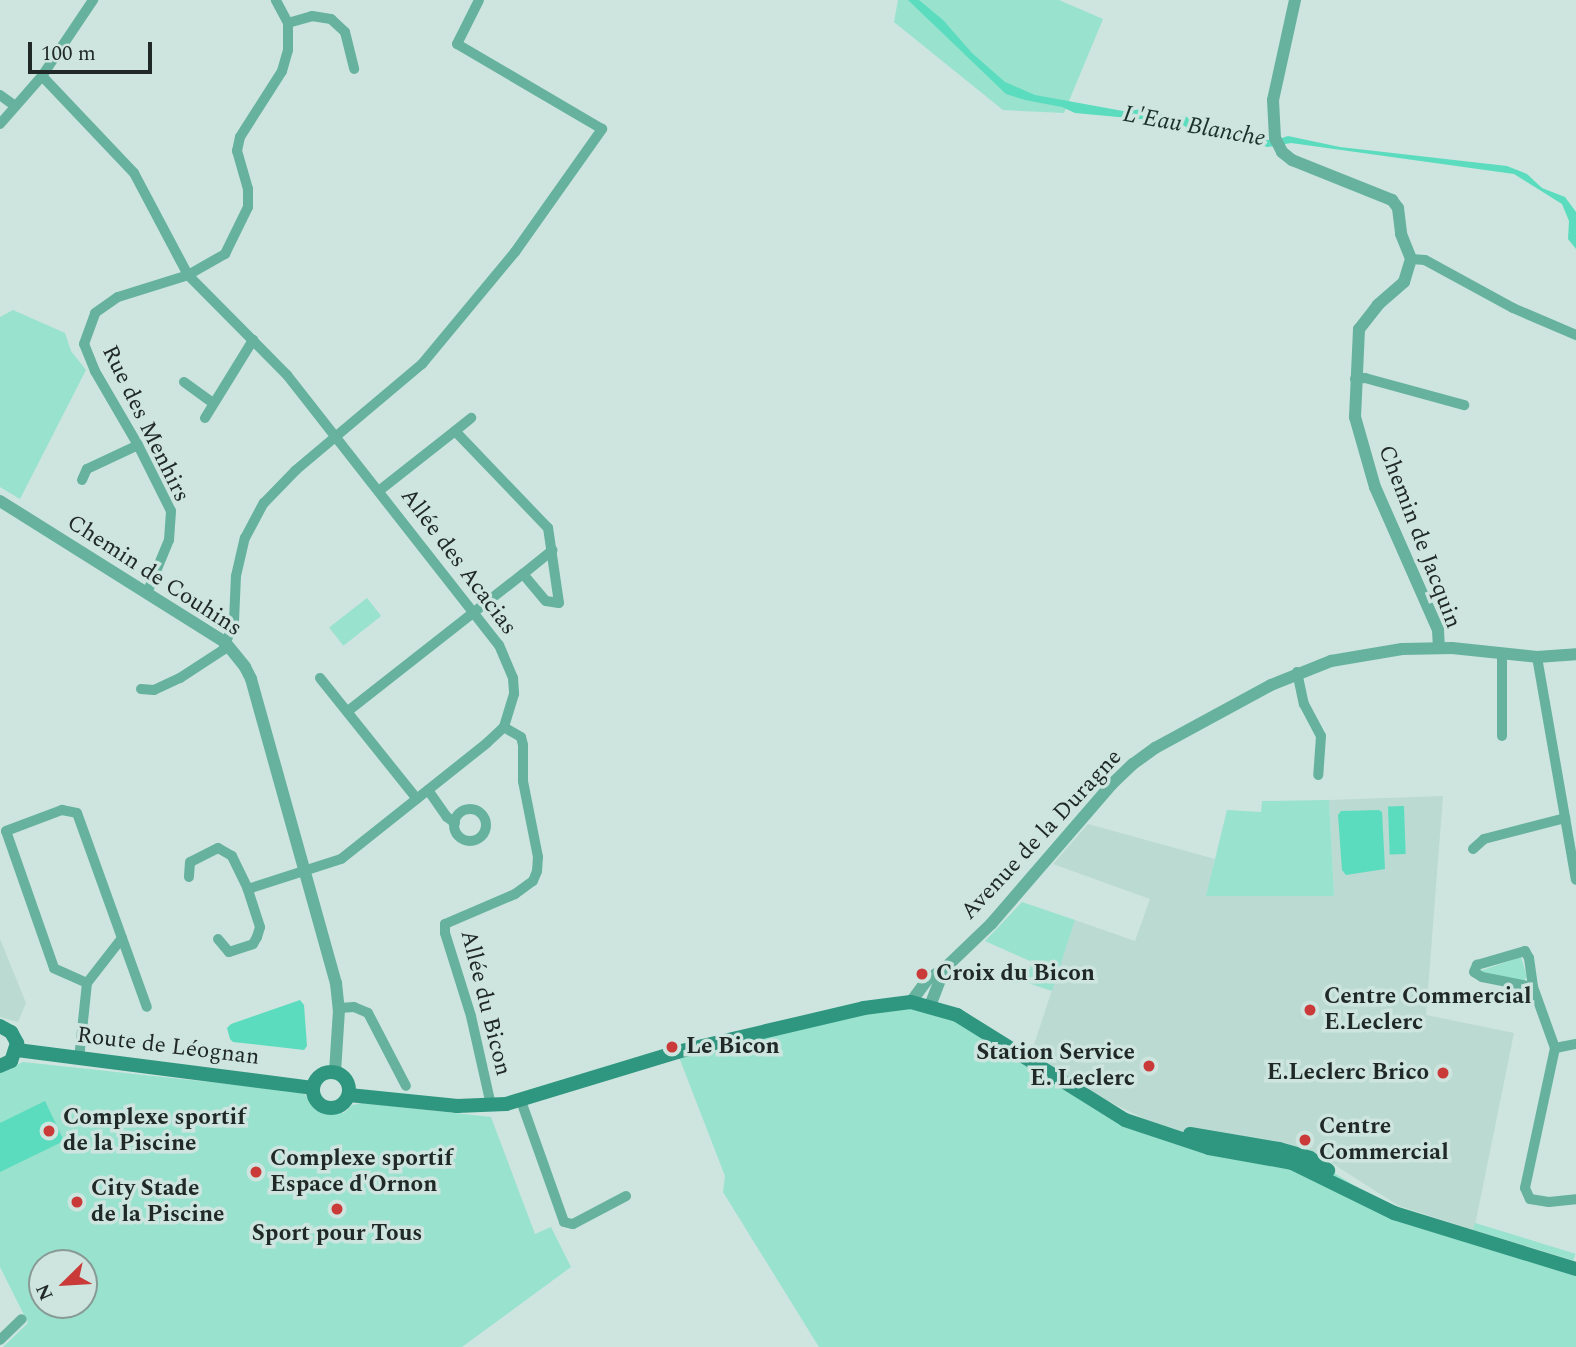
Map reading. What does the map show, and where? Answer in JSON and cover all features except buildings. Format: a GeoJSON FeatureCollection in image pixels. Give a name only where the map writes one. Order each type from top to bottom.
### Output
{"type":"FeatureCollection","features":[{"type":"Feature","properties":{"kind":"main road"},"geometry":{"type":"LineString","coordinates":[[349,1095],[457,1106],[521,1101],[677,1052],[864,1008],[911,1002],[957,1015],[1125,1120],[1185,1142],[1292,1163],[1394,1213],[1411,1216],[1576,1269]]}},
{"type":"Feature","properties":{"kind":"main road"},"geometry":{"type":"LineString","coordinates":[[0,1026],[12,1032],[17,1049],[11,1061],[0,1066]]}},
{"type":"Feature","properties":{"kind":"main road","name":"Route de Léognan"},"geometry":{"type":"LineString","coordinates":[[17,1049],[313,1088]]}},
{"type":"Feature","properties":{"kind":"main road"},"geometry":{"type":"LineString","coordinates":[[335,1072],[345,1078],[349,1095],[337,1107],[325,1107],[316,1099],[313,1088],[320,1075],[335,1072]]}},
{"type":"Feature","properties":{"kind":"main road"},"geometry":{"type":"LineString","coordinates":[[1099,1105],[1148,1125],[1279,1149],[1310,1158],[1373,1197],[1411,1216]]}},
{"type":"Feature","properties":{"kind":"street"},"geometry":{"type":"LineString","coordinates":[[0,124],[42,76],[93,0]]}},
{"type":"Feature","properties":{"kind":"street"},"geometry":{"type":"LineString","coordinates":[[276,0],[288,23],[312,16],[331,19],[345,32],[354,69]]}},
{"type":"Feature","properties":{"kind":"street"},"geometry":{"type":"LineString","coordinates":[[141,689],[154,690],[180,678],[223,650],[234,621],[236,576],[245,538],[264,503],[334,437],[422,364],[514,252],[602,129],[457,44],[478,0]]}},
{"type":"Feature","properties":{"kind":"street"},"geometry":{"type":"LineString","coordinates":[[1295,0],[1273,100],[1277,143],[1292,160],[1392,200],[1398,208],[1401,234],[1411,259],[1425,260],[1513,308],[1576,335]]}},
{"type":"Feature","properties":{"kind":"street","name":"Rue des Menhirs"},"geometry":{"type":"LineString","coordinates":[[147,593],[169,540],[171,511],[138,445],[95,371],[85,344],[95,313],[118,297],[188,275],[209,266],[225,254],[248,207],[248,189],[237,151],[240,137],[282,71],[290,35],[288,23]]}},
{"type":"Feature","properties":{"kind":"street","name":"Allée des Acacias"},"geometry":{"type":"LineString","coordinates":[[42,76],[134,173],[188,275],[287,375],[334,437],[380,490],[499,645],[513,678],[514,694],[503,727]]}},
{"type":"Feature","properties":{"kind":"street"},"geometry":{"type":"LineString","coordinates":[[0,95],[15,106]]}},
{"type":"Feature","properties":{"kind":"street","name":"Chemin de Jacquin"},"geometry":{"type":"LineString","coordinates":[[1411,259],[1404,282],[1368,314],[1359,329],[1355,379],[1356,417],[1360,444],[1391,530],[1438,630],[1439,647]]}},
{"type":"Feature","properties":{"kind":"street"},"geometry":{"type":"LineString","coordinates":[[205,418],[253,340]]}},
{"type":"Feature","properties":{"kind":"street"},"geometry":{"type":"LineString","coordinates":[[1355,379],[1365,378],[1464,405]]}},
{"type":"Feature","properties":{"kind":"street"},"geometry":{"type":"LineString","coordinates":[[184,382],[213,403]]}},
{"type":"Feature","properties":{"kind":"street"},"geometry":{"type":"LineString","coordinates":[[380,490],[471,418]]}},
{"type":"Feature","properties":{"kind":"street"},"geometry":{"type":"LineString","coordinates":[[455,431],[548,528],[559,603],[546,601],[523,574]]}},
{"type":"Feature","properties":{"kind":"street"},"geometry":{"type":"LineString","coordinates":[[82,480],[87,469],[138,445]]}},
{"type":"Feature","properties":{"kind":"street","name":"Chemin de Couhins"},"geometry":{"type":"LineString","coordinates":[[0,501],[225,642],[251,679],[336,983],[339,1008],[335,1072]]}},
{"type":"Feature","properties":{"kind":"street"},"geometry":{"type":"LineString","coordinates":[[348,711],[553,550]]}},
{"type":"Feature","properties":{"kind":"street","name":"Avenue de la Duragne"},"geometry":{"type":"LineString","coordinates":[[911,1002],[927,979],[944,969],[1005,909],[1112,784],[1133,764],[1164,743],[1297,672],[1349,656],[1439,647],[1537,657],[1576,654]]}},
{"type":"Feature","properties":{"kind":"street"},"geometry":{"type":"LineString","coordinates":[[1502,654],[1503,736]]}},
{"type":"Feature","properties":{"kind":"street"},"geometry":{"type":"LineString","coordinates":[[1537,657],[1576,880]]}},
{"type":"Feature","properties":{"kind":"street"},"geometry":{"type":"LineString","coordinates":[[1297,672],[1304,704],[1321,736],[1318,775]]}},
{"type":"Feature","properties":{"kind":"street"},"geometry":{"type":"LineString","coordinates":[[320,678],[417,799]]}},
{"type":"Feature","properties":{"kind":"street"},"geometry":{"type":"LineString","coordinates":[[248,889],[341,859],[503,727]]}},
{"type":"Feature","properties":{"kind":"street","name":"Allée du Bicon"},"geometry":{"type":"LineString","coordinates":[[491,1105],[471,1016],[445,933],[445,924],[515,894],[533,881],[537,871],[538,857],[523,781],[523,745],[521,737],[503,727]]}},
{"type":"Feature","properties":{"kind":"street"},"geometry":{"type":"LineString","coordinates":[[428,790],[447,817],[455,822]]}},
{"type":"Feature","properties":{"kind":"street"},"geometry":{"type":"LineString","coordinates":[[88,984],[54,968],[6,831],[62,810],[77,813],[147,1007]]}},
{"type":"Feature","properties":{"kind":"street"},"geometry":{"type":"LineString","coordinates":[[1473,849],[1484,839],[1564,818]]}},
{"type":"Feature","properties":{"kind":"street"},"geometry":{"type":"LineString","coordinates":[[189,877],[190,862],[218,848],[232,856],[248,889],[259,918],[257,937],[253,944],[229,953],[218,939]]}},
{"type":"Feature","properties":{"kind":"street"},"geometry":{"type":"LineString","coordinates":[[79,1059],[88,984],[122,939]]}},
{"type":"Feature","properties":{"kind":"street"},"geometry":{"type":"LineString","coordinates":[[1533,987],[1482,977],[1474,972],[1477,965],[1525,951],[1529,958],[1533,987],[1555,1048],[1526,1194],[1530,1199],[1549,1202],[1576,1199]]}},
{"type":"Feature","properties":{"kind":"street","name":"Avenue de la Duragne"},"geometry":{"type":"LineString","coordinates":[[930,1006],[944,969]]}},
{"type":"Feature","properties":{"kind":"street"},"geometry":{"type":"LineString","coordinates":[[339,1008],[354,1007],[368,1013],[406,1086]]}},
{"type":"Feature","properties":{"kind":"street"},"geometry":{"type":"LineString","coordinates":[[1555,1048],[1576,1044]]}},
{"type":"Feature","properties":{"kind":"street"},"geometry":{"type":"LineString","coordinates":[[521,1101],[564,1222],[573,1224],[626,1196]]}},
{"type":"Feature","properties":{"kind":"street"},"geometry":{"type":"LineString","coordinates":[[0,1340],[22,1319]]}},
{"type":"Feature","properties":{"kind":"shaded area"},"geometry":{"type":"Polygon","coordinates":[[[898,0],[1059,0],[1103,19],[1064,113],[1003,110],[894,22],[898,0]]]}},
{"type":"Feature","properties":{"kind":"shaded area"},"geometry":{"type":"Polygon","coordinates":[[[13,310],[65,333],[71,351],[86,370],[20,499],[0,487],[0,317],[13,310]]]}},
{"type":"Feature","properties":{"kind":"shaded area"},"geometry":{"type":"Polygon","coordinates":[[[367,598],[381,616],[343,646],[329,628],[367,598]]]}},
{"type":"Feature","properties":{"kind":"shaded area"},"geometry":{"type":"Polygon","coordinates":[[[1443,796],[1426,1015],[1514,1033],[1474,1230],[1399,1206],[1316,1153],[1188,1133],[1147,1120],[1095,1095],[1030,1057],[1075,920],[1135,941],[1150,899],[1053,864],[1088,824],[1215,859],[1207,896],[1334,896],[1329,800],[1443,796]]]}},
{"type":"Feature","properties":{"kind":"shaded area"},"geometry":{"type":"Polygon","coordinates":[[[1329,800],[1334,896],[1206,896],[1227,810],[1261,812],[1262,801],[1329,800]]]}},
{"type":"Feature","properties":{"kind":"shaded area"},"geometry":{"type":"Polygon","coordinates":[[[1022,902],[1075,920],[1052,991],[1025,982],[1032,962],[985,941],[1022,902]]]}},
{"type":"Feature","properties":{"kind":"shaded area"},"geometry":{"type":"Polygon","coordinates":[[[0,939],[26,1003],[18,1022],[0,1017],[0,939]]]}},
{"type":"Feature","properties":{"kind":"shaded area"},"geometry":{"type":"Polygon","coordinates":[[[1521,957],[1527,977],[1524,981],[1482,974],[1480,971],[1521,957]]]}},
{"type":"Feature","properties":{"kind":"shaded area"},"geometry":{"type":"Polygon","coordinates":[[[930,1006],[1095,1103],[1148,1125],[1310,1158],[1373,1197],[1404,1212],[1576,1269],[1576,1347],[819,1347],[723,1192],[725,1176],[677,1052],[864,1008],[930,1006]]]}},
{"type":"Feature","properties":{"kind":"shaded area","name":"Complexe sportif Espace d'Ornon"},"geometry":{"type":"Polygon","coordinates":[[[23,1062],[303,1092],[312,1104],[326,1113],[344,1113],[352,1105],[363,1103],[491,1117],[535,1234],[551,1227],[571,1267],[462,1347],[3,1347],[28,1323],[0,1267],[0,1072],[23,1062]]]}},
{"type":"Feature","properties":{"kind":"shaded area"},"geometry":{"type":"Polygon","coordinates":[[[1475,1223],[1575,1254],[1573,1260],[1473,1230],[1475,1223]]]}},
{"type":"Feature","properties":{"kind":"water","name":"L'Eau Blanche"},"geometry":{"type":"Polygon","coordinates":[[[908,0],[919,0],[943,20],[972,53],[1005,82],[1035,95],[1123,111],[1144,109],[1187,117],[1211,128],[1273,141],[1288,136],[1340,147],[1507,166],[1527,174],[1542,188],[1565,197],[1576,212],[1576,249],[1568,239],[1569,221],[1562,204],[1514,174],[1291,143],[1268,147],[1161,121],[1075,113],[1062,107],[1006,94],[908,0]]]}},
{"type":"Feature","properties":{"kind":"water"},"geometry":{"type":"Polygon","coordinates":[[[1404,806],[1406,854],[1390,855],[1388,807],[1404,806]]]}},
{"type":"Feature","properties":{"kind":"water"},"geometry":{"type":"Polygon","coordinates":[[[1341,811],[1382,812],[1385,869],[1346,875],[1342,870],[1338,815],[1341,811]]]}},
{"type":"Feature","properties":{"kind":"water"},"geometry":{"type":"Polygon","coordinates":[[[300,1000],[304,1005],[307,1046],[304,1050],[233,1042],[230,1039],[227,1028],[231,1024],[300,1000]]]}},
{"type":"Feature","properties":{"kind":"water"},"geometry":{"type":"Polygon","coordinates":[[[45,1101],[64,1141],[0,1172],[0,1123],[45,1101]]]}},
{"type":"Feature","properties":{"kind":"place","name":"Croix du Bicon"},"geometry":{"type":"Point","coordinates":[922,974]}},
{"type":"Feature","properties":{"kind":"place","name":"Centre Commercial E.Leclerc"},"geometry":{"type":"Point","coordinates":[1310,1010]}},
{"type":"Feature","properties":{"kind":"place","name":"Le Bicon"},"geometry":{"type":"Point","coordinates":[672,1047]}},
{"type":"Feature","properties":{"kind":"place","name":"Station Service E. Leclerc"},"geometry":{"type":"Point","coordinates":[1149,1066]}},
{"type":"Feature","properties":{"kind":"place","name":"E.Leclerc Brico"},"geometry":{"type":"Point","coordinates":[1443,1073]}},
{"type":"Feature","properties":{"kind":"place","name":"Complexe sportif de la Piscine"},"geometry":{"type":"Point","coordinates":[49,1131]}},
{"type":"Feature","properties":{"kind":"place","name":"Centre Commercial"},"geometry":{"type":"Point","coordinates":[1305,1140]}},
{"type":"Feature","properties":{"kind":"place","name":"Complexe sportif Espace d'Ornon"},"geometry":{"type":"Point","coordinates":[256,1172]}},
{"type":"Feature","properties":{"kind":"place","name":"City Stade de la Piscine"},"geometry":{"type":"Point","coordinates":[77,1202]}},
{"type":"Feature","properties":{"kind":"place","name":"Sport pour Tous"},"geometry":{"type":"Point","coordinates":[337,1209]}}]}
